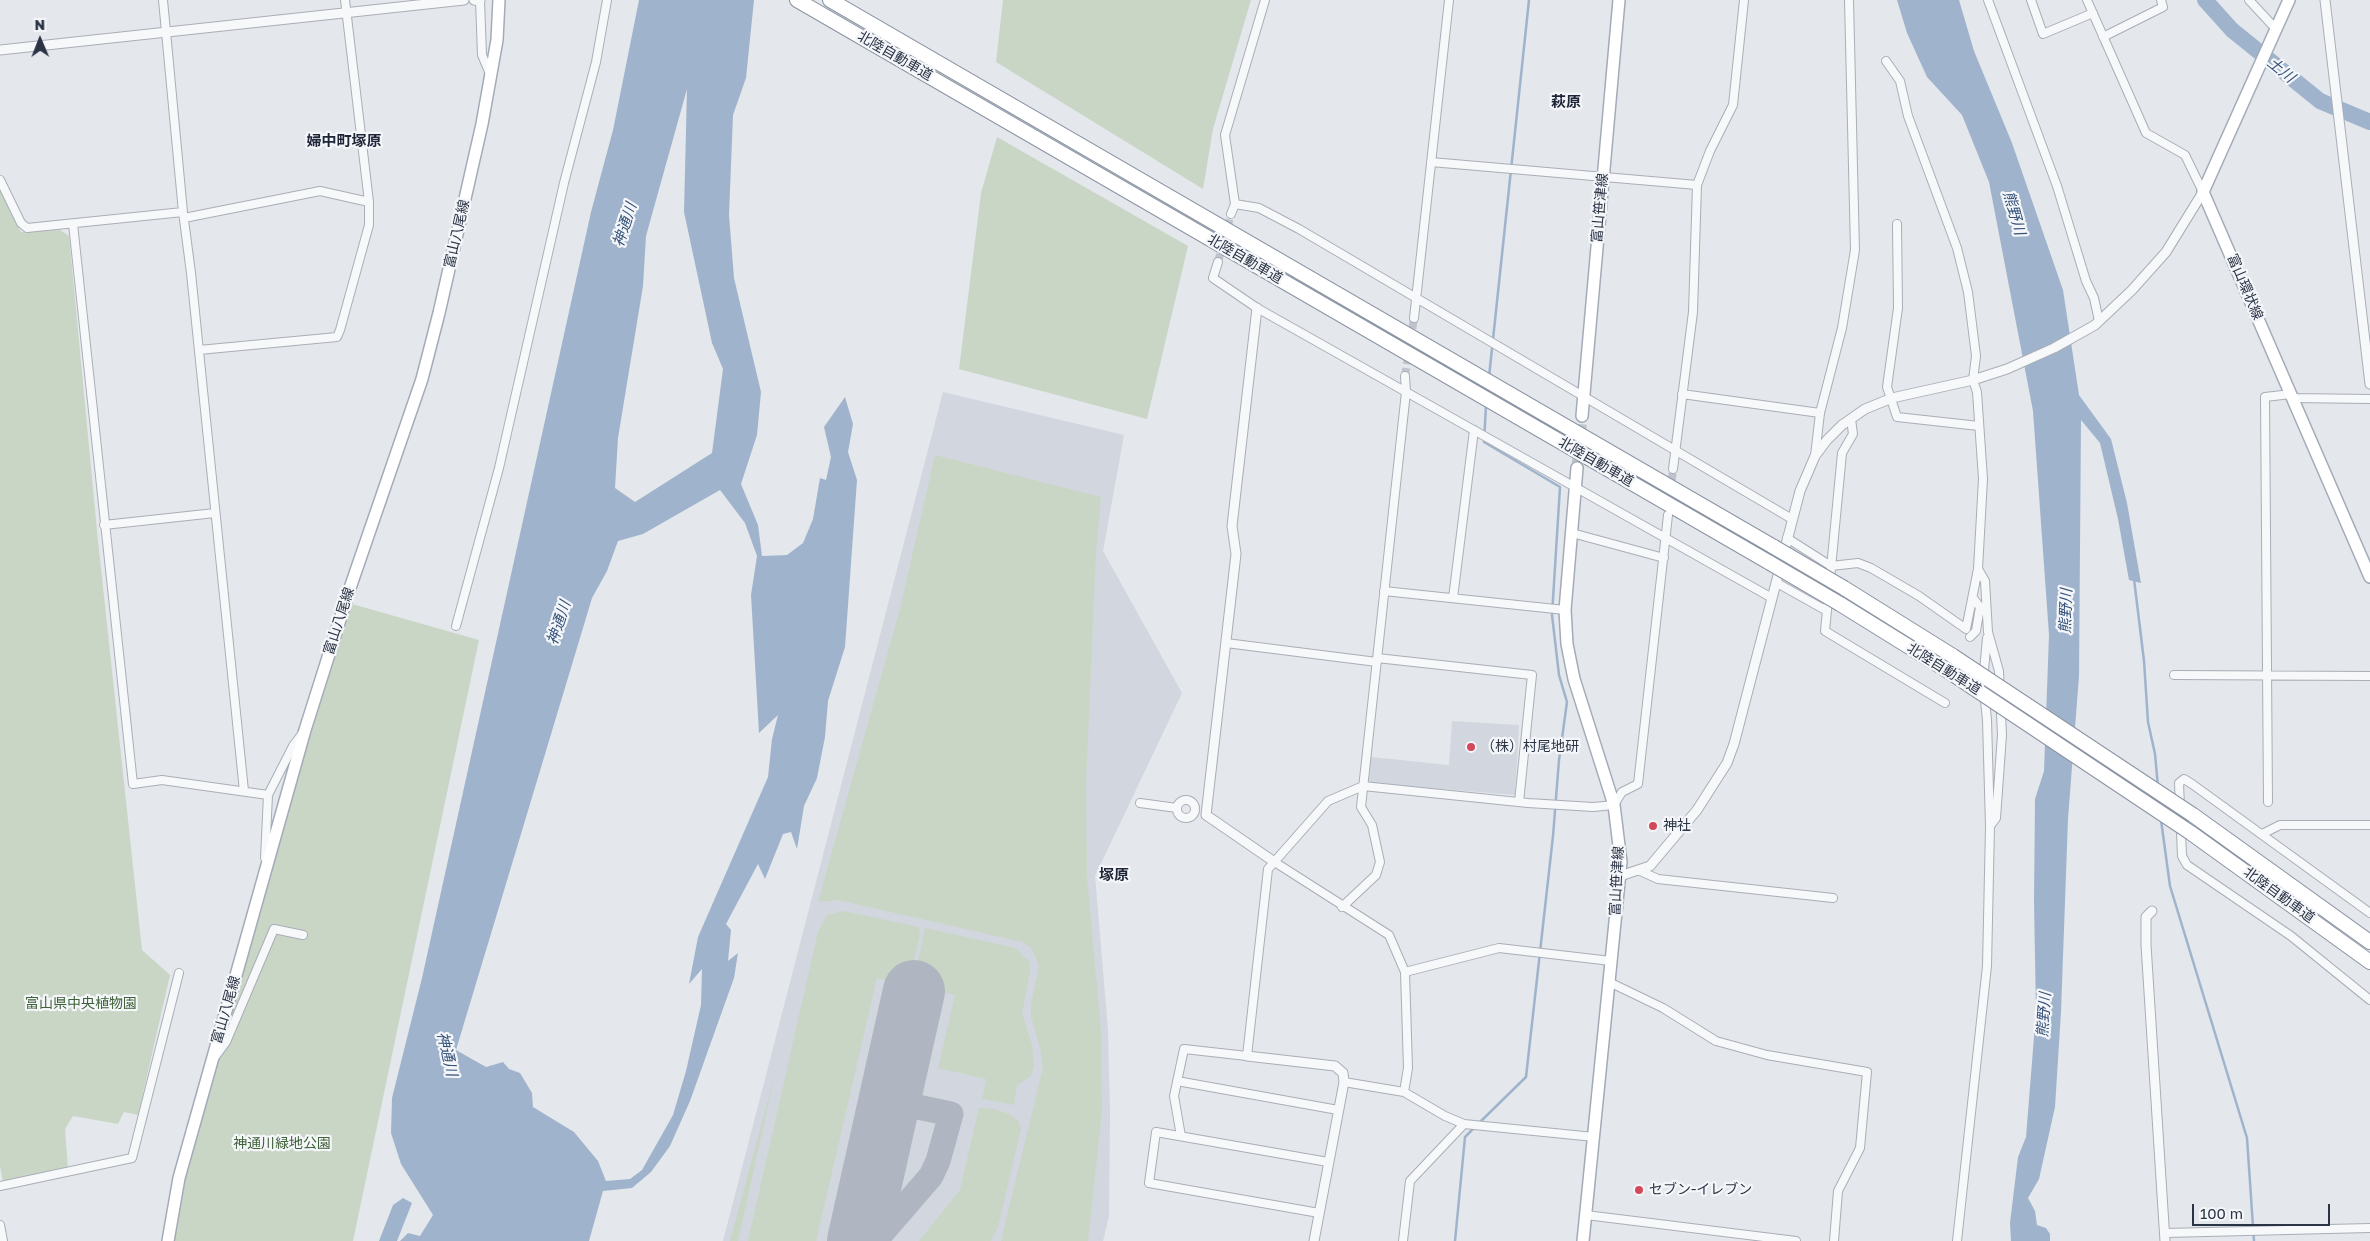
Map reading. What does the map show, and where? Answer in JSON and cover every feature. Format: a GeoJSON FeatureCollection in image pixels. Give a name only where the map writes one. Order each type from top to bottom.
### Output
{"type":"FeatureCollection","features":[{"type":"Feature","properties":{"kind":"highway","name":"北陸自動車道"},"geometry":{"type":"LineString","coordinates":[[797,0],[1840,604],[1948,671],[2191,833],[2370,962]]}},
{"type":"Feature","properties":{"kind":"highway","name":"北陸自動車道"},"geometry":{"type":"LineString","coordinates":[[830,0],[1844,588],[1953,656],[2193,815],[2370,942]]}},
{"type":"Feature","properties":{"kind":"main road","name":"富山八尾線"},"geometry":{"type":"LineString","coordinates":[[168,1241],[179,1178],[305,730],[349,591],[422,379],[463,209],[497,40],[499,0]]}},
{"type":"Feature","properties":{"kind":"main road","name":"富山笹津線"},"geometry":{"type":"LineString","coordinates":[[1582,416],[1618,0]]}},
{"type":"Feature","properties":{"kind":"main road"},"geometry":{"type":"LineString","coordinates":[[2202,192],[2289,0]]}},
{"type":"Feature","properties":{"kind":"main road","name":"富山環状線"},"geometry":{"type":"LineString","coordinates":[[2202,192],[2370,577]]}},
{"type":"Feature","properties":{"kind":"main road","name":"富山笹津線"},"geometry":{"type":"LineString","coordinates":[[1577,468],[1565,610],[1567,644],[1574,679],[1614,805],[1619,832],[1620,876],[1583,1241]]}},
{"type":"Feature","properties":{"kind":"street"},"geometry":{"type":"LineString","coordinates":[[163,0],[183,215],[199,350],[244,790]]}},
{"type":"Feature","properties":{"kind":"street"},"geometry":{"type":"LineString","coordinates":[[199,350],[337,337],[355,282],[369,225],[369,202],[345,0]]}},
{"type":"Feature","properties":{"kind":"street"},"geometry":{"type":"LineString","coordinates":[[0,50],[464,0]]}},
{"type":"Feature","properties":{"kind":"street"},"geometry":{"type":"LineString","coordinates":[[478,0],[482,54],[490,74]]}},
{"type":"Feature","properties":{"kind":"street"},"geometry":{"type":"LineString","coordinates":[[456,626],[499,468],[564,183],[596,62],[607,0]]}},
{"type":"Feature","properties":{"kind":"street"},"geometry":{"type":"LineString","coordinates":[[1231,214],[1235,204],[1225,135],[1265,0]]}},
{"type":"Feature","properties":{"kind":"street"},"geometry":{"type":"LineString","coordinates":[[1414,318],[1449,0]]}},
{"type":"Feature","properties":{"kind":"street"},"geometry":{"type":"LineString","coordinates":[[1673,469],[1693,312],[1696,185],[1710,151],[1733,105],[1744,0]]}},
{"type":"Feature","properties":{"kind":"street"},"geometry":{"type":"LineString","coordinates":[[1815,456],[1820,413],[1842,328],[1856,250],[1848,0]]}},
{"type":"Feature","properties":{"kind":"street"},"geometry":{"type":"LineString","coordinates":[[1988,0],[2057,186],[2086,280],[2094,298],[2097,323]]}},
{"type":"Feature","properties":{"kind":"street"},"geometry":{"type":"LineString","coordinates":[[2031,0],[2043,34],[2093,13]]}},
{"type":"Feature","properties":{"kind":"street"},"geometry":{"type":"LineString","coordinates":[[1620,876],[1650,866],[1697,810],[1727,763],[1734,744],[1777,583],[1792,519],[1808,468],[1815,456],[1842,425],[1865,409],[1892,398],[1976,379],[2035,358],[2097,323],[2132,290],[2166,252],[2202,192],[2185,155],[2146,133],[2087,0]]}},
{"type":"Feature","properties":{"kind":"street"},"geometry":{"type":"LineString","coordinates":[[2103,37],[2163,7],[2161,0]]}},
{"type":"Feature","properties":{"kind":"street"},"geometry":{"type":"LineString","coordinates":[[2249,0],[2274,31]]}},
{"type":"Feature","properties":{"kind":"street"},"geometry":{"type":"LineString","coordinates":[[2325,0],[2370,384]]}},
{"type":"Feature","properties":{"kind":"street"},"geometry":{"type":"LineString","coordinates":[[1787,538],[1831,566],[1858,563],[1871,568],[1919,596],[1966,629],[1978,570],[1983,479],[1976,356],[1968,292],[1957,248],[1908,116],[1900,81],[1886,61]]}},
{"type":"Feature","properties":{"kind":"street"},"geometry":{"type":"LineString","coordinates":[[1431,162],[1696,185]]}},
{"type":"Feature","properties":{"kind":"street"},"geometry":{"type":"LineString","coordinates":[[0,180],[21,223],[27,228],[183,215],[320,191],[369,202]]}},
{"type":"Feature","properties":{"kind":"street"},"geometry":{"type":"LineString","coordinates":[[1235,204],[1259,208],[1299,229],[1792,519]]}},
{"type":"Feature","properties":{"kind":"street"},"geometry":{"type":"LineString","coordinates":[[73,224],[133,784],[162,780],[244,790],[268,795]]}},
{"type":"Feature","properties":{"kind":"street"},"geometry":{"type":"LineString","coordinates":[[1897,224],[1898,308],[1887,387],[1897,417],[1979,426]]}},
{"type":"Feature","properties":{"kind":"street"},"geometry":{"type":"LineString","coordinates":[[1218,262],[1213,278],[1257,308],[1772,598]]}},
{"type":"Feature","properties":{"kind":"street"},"geometry":{"type":"LineString","coordinates":[[1257,308],[1232,526],[1236,554],[1206,815],[1342,907],[1389,935],[1405,972],[1408,1068],[1404,1092]]}},
{"type":"Feature","properties":{"kind":"street"},"geometry":{"type":"LineString","coordinates":[[1342,907],[1376,875],[1380,862],[1372,825],[1361,807],[1406,392],[1405,376]]}},
{"type":"Feature","properties":{"kind":"street"},"geometry":{"type":"LineString","coordinates":[[1682,394],[1820,413]]}},
{"type":"Feature","properties":{"kind":"street"},"geometry":{"type":"LineString","coordinates":[[2268,802],[2264,397],[2292,396],[2370,399]]}},
{"type":"Feature","properties":{"kind":"street"},"geometry":{"type":"LineString","coordinates":[[1851,419],[1853,434],[1842,453],[1825,631],[1945,703]]}},
{"type":"Feature","properties":{"kind":"street"},"geometry":{"type":"LineString","coordinates":[[1453,598],[1474,430]]}},
{"type":"Feature","properties":{"kind":"street"},"geometry":{"type":"LineString","coordinates":[[104,525],[215,513]]}},
{"type":"Feature","properties":{"kind":"street"},"geometry":{"type":"LineString","coordinates":[[1247,1056],[1268,869],[1273,861],[1328,801],[1363,786],[1519,802],[1593,807],[1614,805],[1622,792],[1638,784],[1668,515]]}},
{"type":"Feature","properties":{"kind":"street"},"geometry":{"type":"LineString","coordinates":[[1572,533],[1664,558]]}},
{"type":"Feature","properties":{"kind":"street"},"geometry":{"type":"LineString","coordinates":[[1957,1241],[1987,966],[1990,826],[1988,720],[1984,681],[1988,632],[1985,582],[1978,570]]}},
{"type":"Feature","properties":{"kind":"street"},"geometry":{"type":"LineString","coordinates":[[1777,583],[1827,611]]}},
{"type":"Feature","properties":{"kind":"street"},"geometry":{"type":"LineString","coordinates":[[1384,591],[1565,610]]}},
{"type":"Feature","properties":{"kind":"street"},"geometry":{"type":"LineString","coordinates":[[1970,637],[1976,631],[1980,607],[1973,598]]}},
{"type":"Feature","properties":{"kind":"street"},"geometry":{"type":"LineString","coordinates":[[1988,632],[1999,671],[2002,735],[1996,818],[1990,826]]}},
{"type":"Feature","properties":{"kind":"street"},"geometry":{"type":"LineString","coordinates":[[1226,643],[1532,675],[1519,802]]}},
{"type":"Feature","properties":{"kind":"street"},"geometry":{"type":"LineString","coordinates":[[2174,675],[2370,676]]}},
{"type":"Feature","properties":{"kind":"street"},"geometry":{"type":"LineString","coordinates":[[265,868],[268,795],[293,746],[305,730]]}},
{"type":"Feature","properties":{"kind":"street"},"geometry":{"type":"LineString","coordinates":[[2370,913],[2188,781],[2184,779],[2178,782],[2182,856],[2188,865],[2291,936],[2370,1000]]}},
{"type":"Feature","properties":{"kind":"street"},"geometry":{"type":"LineString","coordinates":[[1188,800],[1194,803],[1196,810],[1192,816],[1186,819],[1180,817],[1177,808],[1179,802],[1188,800]]}},
{"type":"Feature","properties":{"kind":"street"},"geometry":{"type":"LineString","coordinates":[[1140,803],[1177,808]]}},
{"type":"Feature","properties":{"kind":"street"},"geometry":{"type":"LineString","coordinates":[[1196,810],[1206,812]]}},
{"type":"Feature","properties":{"kind":"street"},"geometry":{"type":"LineString","coordinates":[[2262,834],[2280,825],[2370,825]]}},
{"type":"Feature","properties":{"kind":"street"},"geometry":{"type":"LineString","coordinates":[[1638,870],[1658,879],[1832,898]]}},
{"type":"Feature","properties":{"kind":"street"},"geometry":{"type":"LineString","coordinates":[[2152,911],[2146,917],[2146,945],[2165,1237],[2370,1228]]}},
{"type":"Feature","properties":{"kind":"street"},"geometry":{"type":"LineString","coordinates":[[212,1062],[226,1042],[274,930],[303,935]]}},
{"type":"Feature","properties":{"kind":"street"},"geometry":{"type":"LineString","coordinates":[[1405,972],[1499,948],[1611,961]]}},
{"type":"Feature","properties":{"kind":"street"},"geometry":{"type":"LineString","coordinates":[[0,1186],[132,1158],[179,973]]}},
{"type":"Feature","properties":{"kind":"street"},"geometry":{"type":"LineString","coordinates":[[1610,982],[1663,1008],[1716,1041],[1767,1055],[1867,1072],[1860,1148],[1838,1191],[1834,1241]]}},
{"type":"Feature","properties":{"kind":"street"},"geometry":{"type":"LineString","coordinates":[[1181,1136],[1174,1096],[1184,1049],[1335,1066],[1343,1073],[1344,1082],[1314,1241]]}},
{"type":"Feature","properties":{"kind":"street"},"geometry":{"type":"LineString","coordinates":[[1177,1081],[1338,1110]]}},
{"type":"Feature","properties":{"kind":"street"},"geometry":{"type":"LineString","coordinates":[[1344,1082],[1404,1092],[1445,1116],[1464,1124],[1594,1137]]}},
{"type":"Feature","properties":{"kind":"street"},"geometry":{"type":"LineString","coordinates":[[1403,1241],[1410,1181],[1464,1124]]}},
{"type":"Feature","properties":{"kind":"street"},"geometry":{"type":"LineString","coordinates":[[1319,1213],[1149,1183],[1156,1132],[1328,1162]]}},
{"type":"Feature","properties":{"kind":"street"},"geometry":{"type":"LineString","coordinates":[[1586,1215],[1796,1241]]}},
{"type":"Feature","properties":{"kind":"street"},"geometry":{"type":"LineString","coordinates":[[0,1225],[3,1241]]}},
{"type":"Feature","properties":{"kind":"shaded area"},"geometry":{"type":"Polygon","coordinates":[[[943,392],[1124,435],[1103,551],[1182,693],[1095,876],[1108,1030],[1110,1113],[1109,1216],[1103,1241],[723,1241],[943,392]]]}},
{"type":"Feature","properties":{"kind":"shaded area"},"geometry":{"type":"Polygon","coordinates":[[[1452,721],[1519,725],[1515,795],[1369,783],[1371,757],[1449,765],[1452,721]]]}},
{"type":"Feature","properties":{"kind":"green space"},"geometry":{"type":"Polygon","coordinates":[[[1003,0],[1251,0],[1213,129],[1203,189],[996,62],[1003,0]]]}},
{"type":"Feature","properties":{"kind":"green space"},"geometry":{"type":"Polygon","coordinates":[[[997,137],[1188,246],[1147,419],[959,369],[981,193],[997,137]]]}},
{"type":"Feature","properties":{"kind":"green space","name":"富山県中央植物園"},"geometry":{"type":"Polygon","coordinates":[[[0,191],[21,232],[60,230],[69,236],[97,531],[142,950],[170,975],[138,1115],[124,1112],[118,1124],[73,1116],[65,1129],[68,1168],[3,1182],[0,1166],[0,191]]]}},
{"type":"Feature","properties":{"kind":"green space"},"geometry":{"type":"Polygon","coordinates":[[[935,455],[1101,497],[1096,551],[1086,784],[1087,877],[1101,1031],[1102,1111],[1088,1241],[1001,1241],[1043,1067],[1031,1016],[1031,1004],[1039,966],[1032,949],[1023,942],[838,900],[818,902],[900,609],[935,455]]]}},
{"type":"Feature","properties":{"kind":"green space","name":"神通川緑地公園"},"geometry":{"type":"Polygon","coordinates":[[[352,604],[479,640],[353,1241],[168,1241],[179,1178],[305,730],[352,604]]]}},
{"type":"Feature","properties":{"kind":"green space"},"geometry":{"type":"Polygon","coordinates":[[[843,911],[919,927],[920,935],[908,985],[877,978],[816,1241],[748,1241],[818,932],[827,915],[843,911]]]}},
{"type":"Feature","properties":{"kind":"green space"},"geometry":{"type":"Polygon","coordinates":[[[925,928],[1015,948],[1030,962],[1030,973],[1022,1013],[1032,1045],[1034,1065],[1031,1076],[1017,1085],[1014,1105],[982,1099],[986,1079],[938,1068],[955,995],[913,986],[925,928]]]}},
{"type":"Feature","properties":{"kind":"green space"},"geometry":{"type":"Polygon","coordinates":[[[774,1078],[738,1241],[730,1241],[774,1078]]]}},
{"type":"Feature","properties":{"kind":"green space"},"geometry":{"type":"Polygon","coordinates":[[[979,1108],[994,1109],[1009,1114],[1019,1122],[1021,1129],[998,1227],[991,1241],[919,1241],[960,1190],[979,1108]]]}},
{"type":"Feature","properties":{"kind":"water","name":"神通川"},"geometry":{"type":"Polygon","coordinates":[[[639,0],[754,0],[746,78],[733,115],[729,215],[734,278],[761,392],[757,435],[741,484],[758,525],[762,556],[787,555],[803,543],[813,519],[820,478],[826,480],[831,457],[824,427],[845,397],[853,424],[848,452],[857,480],[845,647],[828,701],[825,737],[817,778],[804,806],[797,849],[791,832],[783,834],[765,879],[758,864],[726,924],[731,930],[728,961],[738,953],[734,978],[690,1101],[670,1146],[651,1172],[632,1188],[603,1191],[589,1241],[400,1241],[408,1233],[420,1236],[433,1215],[401,1164],[391,1133],[392,1098],[422,978],[591,212],[613,130],[639,0]],[[687,89],[646,236],[643,286],[618,438],[615,488],[635,502],[712,453],[723,369],[712,343],[684,212],[687,89]],[[720,490],[643,534],[618,541],[607,571],[592,598],[456,1050],[486,1067],[503,1062],[509,1069],[520,1073],[532,1093],[533,1107],[574,1132],[598,1161],[606,1181],[630,1179],[642,1170],[673,1115],[686,1071],[701,1005],[702,969],[689,984],[698,937],[768,777],[772,739],[778,715],[759,733],[751,595],[757,556],[745,523],[720,490]]]}},
{"type":"Feature","properties":{"kind":"water","name":"熊野川"},"geometry":{"type":"Polygon","coordinates":[[[1897,0],[1959,0],[1974,51],[2012,143],[2063,290],[2079,395],[2111,439],[2127,503],[2141,583],[2129,580],[2118,519],[2100,443],[2081,420],[2079,676],[2068,819],[2061,1012],[2055,1107],[2039,1179],[2028,1198],[2035,1211],[2037,1225],[2046,1228],[2050,1234],[2050,1241],[2011,1241],[2010,1223],[2018,1157],[2026,1137],[2036,1012],[2035,799],[2044,771],[2049,635],[2033,411],[1989,182],[1962,115],[1927,77],[1907,33],[1897,0]]]}},
{"type":"Feature","properties":{"kind":"water"},"geometry":{"type":"Polygon","coordinates":[[[403,1198],[412,1203],[397,1241],[379,1241],[393,1205],[403,1198]]]}},
{"type":"Feature","properties":{"kind":"waterway"},"geometry":{"type":"LineString","coordinates":[[1489,377],[1529,0]]}},
{"type":"Feature","properties":{"kind":"waterway","name":"土川"},"geometry":{"type":"LineString","coordinates":[[2205,0],[2232,30],[2320,101],[2370,122]]}},
{"type":"Feature","properties":{"kind":"waterway"},"geometry":{"type":"LineString","coordinates":[[1479,1123],[1526,1077],[1553,836],[1559,760],[1567,702],[1559,675],[1552,615],[1560,487],[1484,442],[1486,405]]}},
{"type":"Feature","properties":{"kind":"waterway"},"geometry":{"type":"LineString","coordinates":[[2134,579],[2144,661],[2148,722],[2155,754],[2158,787]]}},
{"type":"Feature","properties":{"kind":"waterway"},"geometry":{"type":"LineString","coordinates":[[2161,820],[2170,886],[2247,1138],[2254,1241]]}},
{"type":"Feature","properties":{"kind":"waterway"},"geometry":{"type":"LineString","coordinates":[[1455,1241],[1465,1137],[1475,1127]]}},
{"type":"Feature","properties":{"kind":"taxiway"},"geometry":{"type":"LineString","coordinates":[[875,1241],[931,1176],[938,1161],[951,1114],[889,1101]]}},
{"type":"Feature","properties":{"kind":"runway"},"geometry":{"type":"LineString","coordinates":[[858,1241],[914,991]]}},
{"type":"Feature","properties":{"kind":"tunnel"},"geometry":{"type":"LineString","coordinates":[[1218,262],[1231,214]]}},
{"type":"Feature","properties":{"kind":"tunnel"},"geometry":{"type":"LineString","coordinates":[[1405,376],[1414,318]]}},
{"type":"Feature","properties":{"kind":"tunnel"},"geometry":{"type":"LineString","coordinates":[[1577,468],[1582,416]]}},
{"type":"Feature","properties":{"kind":"tunnel"},"geometry":{"type":"LineString","coordinates":[[1669,505],[1673,469]]}},
{"type":"Feature","properties":{"kind":"place","name":"（株）村尾地研"},"geometry":{"type":"Point","coordinates":[1471,747]}},
{"type":"Feature","properties":{"kind":"place","name":"神社"},"geometry":{"type":"Point","coordinates":[1653,826]}},
{"type":"Feature","properties":{"kind":"place","name":"セブン-イレブン"},"geometry":{"type":"Point","coordinates":[1639,1190]}},
{"type":"Feature","properties":{"kind":"district","name":"萩原"},"geometry":{"type":"Point","coordinates":[1566,102]}},
{"type":"Feature","properties":{"kind":"district","name":"婦中町塚原"},"geometry":{"type":"Point","coordinates":[344,141]}},
{"type":"Feature","properties":{"kind":"district","name":"塚原"},"geometry":{"type":"Point","coordinates":[1114,875]}}]}
